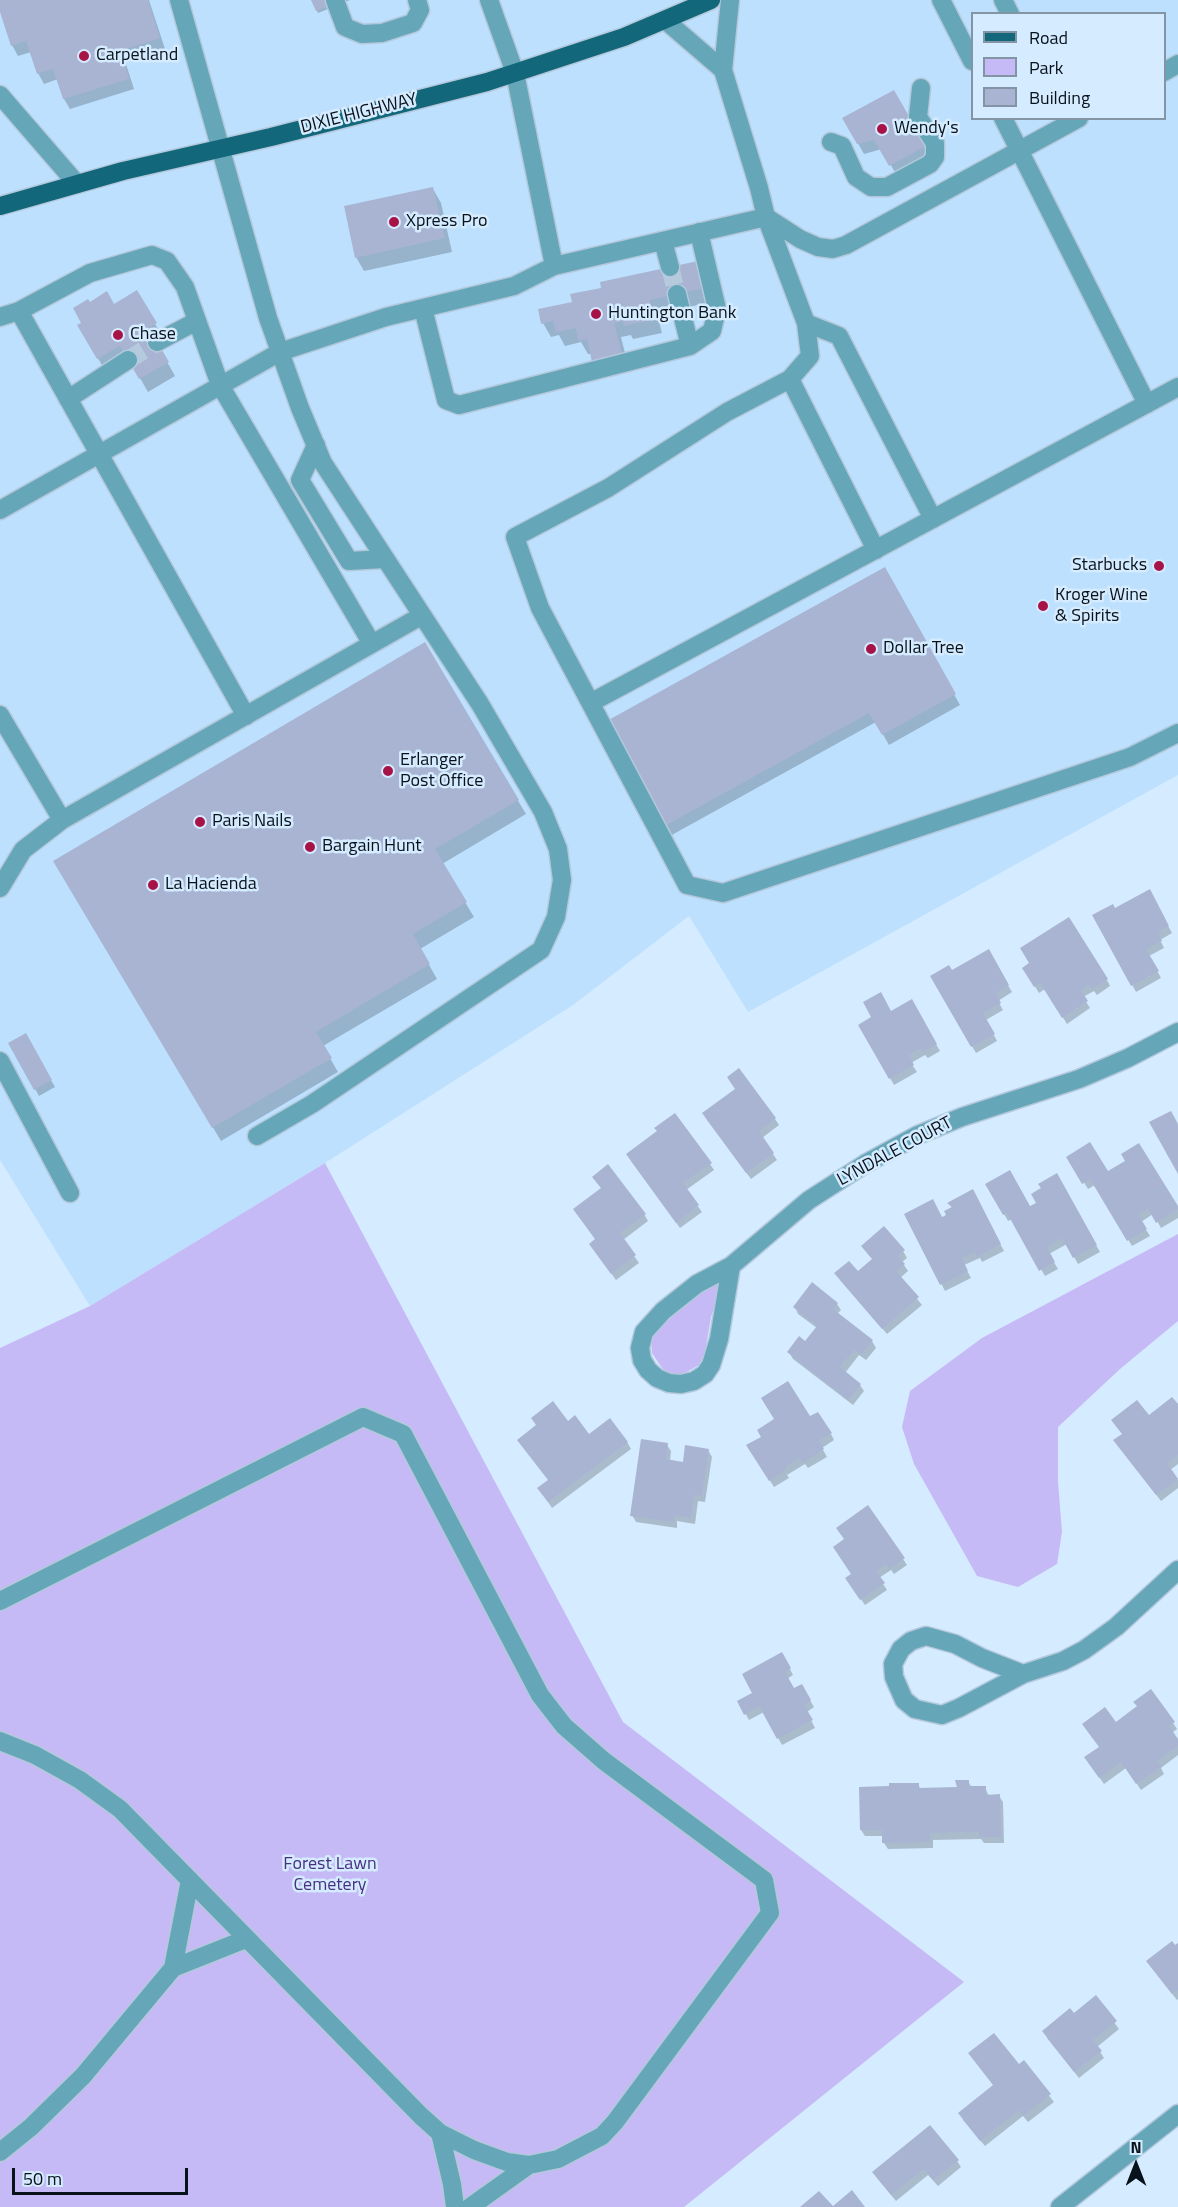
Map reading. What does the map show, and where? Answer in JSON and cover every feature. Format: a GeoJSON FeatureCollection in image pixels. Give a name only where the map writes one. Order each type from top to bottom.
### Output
{"type":"FeatureCollection","features":[{"type":"Feature","properties":{"kind":"main road","name":"DIXIE HIGHWAY"},"geometry":{"type":"LineString","coordinates":[[0,206],[123,171],[221,149],[515,73],[624,37],[711,0]]}},
{"type":"Feature","properties":{"kind":"street"},"geometry":{"type":"LineString","coordinates":[[179,0],[268,318],[323,463],[480,704],[543,812],[558,849],[562,880],[556,917],[541,950],[312,1104],[257,1136]]}},
{"type":"Feature","properties":{"kind":"street"},"geometry":{"type":"LineString","coordinates":[[335,0],[345,27],[362,34],[382,33],[412,23],[420,10],[417,0]]}},
{"type":"Feature","properties":{"kind":"street"},"geometry":{"type":"LineString","coordinates":[[489,0],[515,73],[554,266]]}},
{"type":"Feature","properties":{"kind":"street"},"geometry":{"type":"LineString","coordinates":[[730,0],[723,70],[766,217],[806,323],[810,356],[790,379],[727,412],[608,488],[515,537],[540,608],[592,702],[687,885],[723,893],[1130,757],[1178,734]]}},
{"type":"Feature","properties":{"kind":"street"},"geometry":{"type":"LineString","coordinates":[[941,0],[971,59]]}},
{"type":"Feature","properties":{"kind":"street"},"geometry":{"type":"LineString","coordinates":[[665,20],[723,70]]}},
{"type":"Feature","properties":{"kind":"street"},"geometry":{"type":"LineString","coordinates":[[831,142],[842,146],[856,177],[871,187],[887,187],[930,164],[935,158],[935,143],[918,117],[921,88]]}},
{"type":"Feature","properties":{"kind":"street"},"geometry":{"type":"LineString","coordinates":[[0,95],[77,184]]}},
{"type":"Feature","properties":{"kind":"street"},"geometry":{"type":"LineString","coordinates":[[1004,120],[1147,404]]}},
{"type":"Feature","properties":{"kind":"street"},"geometry":{"type":"LineString","coordinates":[[0,510],[280,352],[386,317],[514,286],[554,266],[766,217],[800,239],[818,247],[833,249],[846,245],[1072,120]]}},
{"type":"Feature","properties":{"kind":"street"},"geometry":{"type":"LineString","coordinates":[[423,308],[446,400],[459,405],[690,346],[712,331],[717,309],[699,232]]}},
{"type":"Feature","properties":{"kind":"street"},"geometry":{"type":"LineString","coordinates":[[663,241],[670,267]]}},
{"type":"Feature","properties":{"kind":"street"},"geometry":{"type":"LineString","coordinates":[[0,317],[19,311],[90,273],[152,255],[166,261],[185,287],[220,385],[372,644]]}},
{"type":"Feature","properties":{"kind":"street"},"geometry":{"type":"LineString","coordinates":[[677,294],[690,346]]}},
{"type":"Feature","properties":{"kind":"street"},"geometry":{"type":"LineString","coordinates":[[19,311],[246,716]]}},
{"type":"Feature","properties":{"kind":"street"},"geometry":{"type":"LineString","coordinates":[[158,342],[197,321]]}},
{"type":"Feature","properties":{"kind":"street"},"geometry":{"type":"LineString","coordinates":[[806,323],[840,336],[933,519]]}},
{"type":"Feature","properties":{"kind":"street"},"geometry":{"type":"LineString","coordinates":[[68,399],[128,360]]}},
{"type":"Feature","properties":{"kind":"street"},"geometry":{"type":"LineString","coordinates":[[790,379],[876,550]]}},
{"type":"Feature","properties":{"kind":"street"},"geometry":{"type":"LineString","coordinates":[[592,702],[1178,387]]}},
{"type":"Feature","properties":{"kind":"street"},"geometry":{"type":"LineString","coordinates":[[316,445],[300,480],[349,561],[384,559]]}},
{"type":"Feature","properties":{"kind":"street"},"geometry":{"type":"LineString","coordinates":[[0,888],[23,850],[62,820],[421,616]]}},
{"type":"Feature","properties":{"kind":"street"},"geometry":{"type":"LineString","coordinates":[[0,715],[62,820]]}},
{"type":"Feature","properties":{"kind":"street","name":"LYNDALE COURT"},"geometry":{"type":"LineString","coordinates":[[731,1266],[719,1339],[711,1365],[705,1374],[694,1381],[681,1384],[669,1383],[657,1378],[648,1371],[642,1360],[640,1348],[644,1332],[663,1311],[697,1284],[731,1266],[809,1200],[865,1164],[918,1135],[962,1117],[1078,1079],[1128,1058],[1178,1032]]}},
{"type":"Feature","properties":{"kind":"street"},"geometry":{"type":"LineString","coordinates":[[0,1061],[70,1193]]}},
{"type":"Feature","properties":{"kind":"street"},"geometry":{"type":"LineString","coordinates":[[0,1601],[363,1417],[404,1434],[540,1695],[564,1725],[604,1761],[764,1880],[770,1914],[615,2122],[602,2136],[558,2159],[529,2165],[507,2162],[474,2150],[440,2133],[421,2116],[120,1809],[80,1780],[35,1755],[0,1741]]}},
{"type":"Feature","properties":{"kind":"street"},"geometry":{"type":"LineString","coordinates":[[1023,1674],[982,1658],[955,1644],[926,1636],[911,1641],[901,1649],[892,1664],[894,1677],[904,1700],[915,1709],[942,1715],[1023,1674],[1063,1661],[1084,1650],[1116,1627],[1178,1570]]}},
{"type":"Feature","properties":{"kind":"street"},"geometry":{"type":"LineString","coordinates":[[173,1968],[190,1880]]}},
{"type":"Feature","properties":{"kind":"street"},"geometry":{"type":"LineString","coordinates":[[0,2151],[31,2127],[83,2076],[173,1968],[246,1939]]}},
{"type":"Feature","properties":{"kind":"street"},"geometry":{"type":"LineString","coordinates":[[1060,2207],[1178,2114]]}},
{"type":"Feature","properties":{"kind":"street"},"geometry":{"type":"LineString","coordinates":[[440,2133],[455,2207]]}},
{"type":"Feature","properties":{"kind":"street"},"geometry":{"type":"LineString","coordinates":[[470,2207],[529,2165]]}},
{"type":"Feature","properties":{"kind":"shaded area"},"geometry":{"type":"Polygon","coordinates":[[[0,0],[1178,0],[1178,775],[748,1012],[689,916],[573,1005],[325,1163],[90,1306],[0,1160],[0,0]]]}},
{"type":"Feature","properties":{"kind":"green space","name":"Forest Lawn Cemetery"},"geometry":{"type":"Polygon","coordinates":[[[325,1163],[623,1722],[964,1982],[684,2207],[0,2207],[0,1348],[90,1306],[325,1163]]]}},
{"type":"Feature","properties":{"kind":"green space"},"geometry":{"type":"Polygon","coordinates":[[[1178,1234],[1178,1321],[1120,1369],[1058,1427],[1058,1482],[1062,1532],[1057,1564],[1018,1587],[977,1576],[914,1464],[902,1427],[910,1391],[982,1338],[1178,1234]]]}},
{"type":"Feature","properties":{"kind":"green space"},"geometry":{"type":"Polygon","coordinates":[[[720,1280],[718,1297],[711,1317],[705,1353],[699,1365],[683,1374],[670,1374],[664,1371],[652,1353],[651,1340],[656,1326],[720,1280]]]}},
{"type":"Feature","properties":{"kind":"building"},"geometry":{"type":"Polygon","coordinates":[[[0,0],[148,0],[160,38],[120,51],[129,79],[63,99],[53,69],[37,74],[26,41],[11,46],[0,12],[0,0]]]}},
{"type":"Feature","properties":{"kind":"building"},"geometry":{"type":"Polygon","coordinates":[[[311,0],[343,0],[316,11],[311,0]]]}},
{"type":"Feature","properties":{"kind":"building","name":"Wendy's"},"geometry":{"type":"Polygon","coordinates":[[[894,90],[926,146],[889,166],[874,140],[857,144],[842,118],[894,90]]]}},
{"type":"Feature","properties":{"kind":"building","name":"Xpress Pro"},"geometry":{"type":"Polygon","coordinates":[[[433,187],[445,238],[355,258],[344,206],[433,187]]]}},
{"type":"Feature","properties":{"kind":"building","name":"Huntington Bank"},"geometry":{"type":"Polygon","coordinates":[[[698,261],[704,288],[650,300],[655,319],[624,326],[623,321],[614,323],[622,355],[592,362],[587,339],[578,341],[576,328],[556,332],[553,321],[541,324],[538,309],[572,302],[570,294],[601,288],[600,282],[698,261]]]}},
{"type":"Feature","properties":{"kind":"building","name":"Chase"},"geometry":{"type":"Polygon","coordinates":[[[137,290],[157,323],[149,328],[169,362],[139,379],[120,346],[97,359],[77,325],[81,323],[73,308],[88,299],[90,302],[107,291],[114,304],[137,290]]]}},
{"type":"Feature","properties":{"kind":"building"},"geometry":{"type":"Polygon","coordinates":[[[885,567],[956,694],[882,735],[869,713],[663,827],[605,722],[885,567]]]}},
{"type":"Feature","properties":{"kind":"building"},"geometry":{"type":"Polygon","coordinates":[[[425,642],[519,800],[435,849],[467,902],[413,934],[430,964],[316,1032],[332,1058],[212,1128],[53,861],[425,642]]]}},
{"type":"Feature","properties":{"kind":"building"},"geometry":{"type":"Polygon","coordinates":[[[1150,889],[1169,926],[1158,932],[1162,941],[1146,949],[1159,971],[1131,986],[1092,915],[1113,904],[1115,908],[1150,889]]]}},
{"type":"Feature","properties":{"kind":"building"},"geometry":{"type":"Polygon","coordinates":[[[1069,917],[1108,979],[1092,989],[1089,985],[1081,990],[1088,1001],[1062,1018],[1040,983],[1034,987],[1022,968],[1029,963],[1020,948],[1069,917]]]}},
{"type":"Feature","properties":{"kind":"building"},"geometry":{"type":"Polygon","coordinates":[[[989,949],[1009,985],[996,993],[1001,1003],[983,1013],[995,1034],[971,1047],[930,976],[949,965],[952,970],[989,949]]]}},
{"type":"Feature","properties":{"kind":"building"},"geometry":{"type":"Polygon","coordinates":[[[881,992],[891,1011],[912,999],[937,1044],[923,1052],[920,1049],[909,1055],[914,1065],[889,1079],[858,1025],[871,1017],[863,1002],[881,992]]]}},
{"type":"Feature","properties":{"kind":"building"},"geometry":{"type":"Polygon","coordinates":[[[26,1033],[52,1080],[34,1090],[8,1043],[26,1033]]]}},
{"type":"Feature","properties":{"kind":"building"},"geometry":{"type":"Polygon","coordinates":[[[739,1068],[776,1118],[759,1131],[774,1153],[746,1173],[702,1113],[735,1089],[727,1077],[739,1068]]]}},
{"type":"Feature","properties":{"kind":"building"},"geometry":{"type":"Polygon","coordinates":[[[1171,1111],[1178,1124],[1178,1174],[1149,1122],[1171,1111]]]}},
{"type":"Feature","properties":{"kind":"building"},"geometry":{"type":"Polygon","coordinates":[[[675,1113],[712,1163],[683,1183],[699,1205],[676,1223],[626,1154],[657,1131],[654,1128],[675,1113]]]}},
{"type":"Feature","properties":{"kind":"building"},"geometry":{"type":"Polygon","coordinates":[[[1090,1142],[1108,1171],[1125,1161],[1121,1154],[1139,1143],[1178,1209],[1156,1223],[1148,1209],[1138,1214],[1147,1229],[1127,1241],[1090,1179],[1082,1184],[1066,1157],[1090,1142]]]}},
{"type":"Feature","properties":{"kind":"building"},"geometry":{"type":"Polygon","coordinates":[[[608,1164],[646,1214],[620,1233],[636,1255],[611,1274],[589,1244],[595,1239],[573,1209],[601,1188],[592,1177],[608,1164]]]}},
{"type":"Feature","properties":{"kind":"building"},"geometry":{"type":"Polygon","coordinates":[[[1010,1170],[1030,1206],[1036,1203],[1031,1194],[1041,1188],[1038,1184],[1057,1173],[1097,1245],[1073,1258],[1062,1238],[1047,1247],[1055,1262],[1039,1271],[1007,1213],[1003,1215],[985,1184],[1010,1170]]]}},
{"type":"Feature","properties":{"kind":"building"},"geometry":{"type":"Polygon","coordinates":[[[973,1189],[1001,1244],[977,1257],[975,1252],[962,1258],[968,1271],[940,1285],[904,1214],[933,1199],[942,1217],[946,1215],[944,1211],[952,1207],[947,1203],[973,1189]]]}},
{"type":"Feature","properties":{"kind":"building"},"geometry":{"type":"Polygon","coordinates":[[[884,1226],[905,1250],[898,1256],[905,1264],[896,1271],[919,1297],[882,1329],[834,1273],[849,1261],[858,1271],[872,1259],[861,1246],[884,1226]]]}},
{"type":"Feature","properties":{"kind":"building"},"geometry":{"type":"Polygon","coordinates":[[[812,1282],[838,1303],[833,1309],[873,1340],[861,1355],[854,1350],[840,1367],[861,1384],[848,1400],[787,1352],[799,1336],[805,1341],[817,1326],[793,1307],[812,1282]]]}},
{"type":"Feature","properties":{"kind":"building"},"geometry":{"type":"Polygon","coordinates":[[[788,1381],[810,1416],[818,1412],[832,1433],[819,1441],[824,1449],[803,1463],[800,1458],[769,1481],[746,1445],[761,1437],[757,1430],[774,1419],[761,1398],[788,1381]]]}},
{"type":"Feature","properties":{"kind":"building"},"geometry":{"type":"Polygon","coordinates":[[[1172,1397],[1178,1404],[1178,1455],[1167,1463],[1178,1479],[1156,1495],[1113,1440],[1122,1434],[1111,1420],[1137,1400],[1149,1415],[1172,1397]]]}},
{"type":"Feature","properties":{"kind":"building"},"geometry":{"type":"Polygon","coordinates":[[[553,1401],[568,1421],[575,1415],[589,1434],[610,1418],[628,1442],[548,1502],[537,1488],[548,1480],[517,1440],[536,1425],[531,1418],[553,1401]]]}},
{"type":"Feature","properties":{"kind":"building"},"geometry":{"type":"Polygon","coordinates":[[[641,1439],[668,1443],[666,1459],[683,1462],[685,1445],[709,1449],[702,1496],[694,1495],[691,1518],[674,1515],[674,1522],[630,1516],[641,1439]]]}},
{"type":"Feature","properties":{"kind":"building"},"geometry":{"type":"Polygon","coordinates":[[[868,1505],[905,1558],[889,1569],[886,1564],[876,1571],[885,1583],[860,1600],[845,1578],[851,1574],[833,1547],[844,1539],[836,1528],[868,1505]]]}},
{"type":"Feature","properties":{"kind":"building"},"geometry":{"type":"Polygon","coordinates":[[[782,1652],[791,1668],[785,1672],[794,1688],[802,1684],[811,1700],[804,1705],[813,1720],[777,1739],[759,1706],[744,1715],[737,1701],[752,1693],[742,1674],[782,1652]]]}},
{"type":"Feature","properties":{"kind":"building"},"geometry":{"type":"Polygon","coordinates":[[[1151,1689],[1175,1722],[1169,1726],[1178,1739],[1178,1746],[1157,1761],[1162,1766],[1136,1784],[1121,1762],[1099,1778],[1084,1757],[1099,1747],[1082,1724],[1105,1707],[1116,1722],[1137,1706],[1133,1702],[1151,1689]]]}},
{"type":"Feature","properties":{"kind":"building"},"geometry":{"type":"Polygon","coordinates":[[[955,1780],[969,1780],[969,1786],[986,1786],[986,1795],[1000,1794],[1001,1837],[979,1837],[979,1832],[930,1833],[930,1842],[882,1843],[882,1830],[860,1830],[859,1787],[889,1786],[889,1783],[919,1783],[919,1788],[957,1787],[955,1780]]]}},
{"type":"Feature","properties":{"kind":"building"},"geometry":{"type":"Polygon","coordinates":[[[1172,1941],[1175,1945],[1178,1943],[1178,1990],[1172,1994],[1146,1961],[1172,1941]]]}},
{"type":"Feature","properties":{"kind":"building"},"geometry":{"type":"Polygon","coordinates":[[[1096,1995],[1117,2021],[1093,2040],[1102,2051],[1074,2072],[1042,2031],[1070,2008],[1074,2013],[1096,1995]]]}},
{"type":"Feature","properties":{"kind":"building"},"geometry":{"type":"Polygon","coordinates":[[[994,2033],[1019,2064],[1024,2060],[1051,2094],[1023,2116],[1019,2110],[980,2141],[958,2113],[993,2085],[968,2053],[994,2033]]]}},
{"type":"Feature","properties":{"kind":"building"},"geometry":{"type":"Polygon","coordinates":[[[930,2125],[959,2160],[933,2180],[924,2169],[891,2195],[872,2172],[930,2125]]]}},
{"type":"Feature","properties":{"kind":"building"},"geometry":{"type":"Polygon","coordinates":[[[852,2190],[865,2207],[800,2207],[819,2191],[833,2206],[852,2190]]]}},
{"type":"Feature","properties":{"kind":"tunnel"},"geometry":{"type":"LineString","coordinates":[[670,267],[677,294]]}},
{"type":"Feature","properties":{"kind":"tunnel"},"geometry":{"type":"LineString","coordinates":[[128,360],[157,342]]}},
{"type":"Feature","properties":{"kind":"place","name":"Carpetland"},"geometry":{"type":"Point","coordinates":[84,56]}},
{"type":"Feature","properties":{"kind":"place","name":"Wendy's"},"geometry":{"type":"Point","coordinates":[882,129]}},
{"type":"Feature","properties":{"kind":"place","name":"Xpress Pro"},"geometry":{"type":"Point","coordinates":[394,222]}},
{"type":"Feature","properties":{"kind":"place","name":"Huntington Bank"},"geometry":{"type":"Point","coordinates":[596,314]}},
{"type":"Feature","properties":{"kind":"place","name":"Chase"},"geometry":{"type":"Point","coordinates":[118,335]}},
{"type":"Feature","properties":{"kind":"place","name":"Starbucks"},"geometry":{"type":"Point","coordinates":[1159,566]}},
{"type":"Feature","properties":{"kind":"place","name":"Kroger Wine & Spirits"},"geometry":{"type":"Point","coordinates":[1043,606]}},
{"type":"Feature","properties":{"kind":"place","name":"Dollar Tree"},"geometry":{"type":"Point","coordinates":[871,649]}},
{"type":"Feature","properties":{"kind":"place","name":"Erlanger Post Office"},"geometry":{"type":"Point","coordinates":[388,771]}},
{"type":"Feature","properties":{"kind":"place","name":"Paris Nails"},"geometry":{"type":"Point","coordinates":[200,822]}},
{"type":"Feature","properties":{"kind":"place","name":"Bargain Hunt"},"geometry":{"type":"Point","coordinates":[310,847]}},
{"type":"Feature","properties":{"kind":"place","name":"La Hacienda"},"geometry":{"type":"Point","coordinates":[153,885]}}]}
